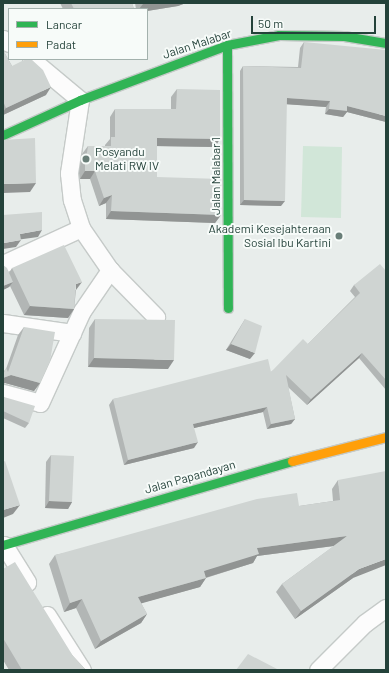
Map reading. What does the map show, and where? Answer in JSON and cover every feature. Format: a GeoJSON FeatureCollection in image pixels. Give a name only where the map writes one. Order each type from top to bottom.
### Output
{"type":"FeatureCollection","features":[{"type":"Feature","properties":{"kind":"street","name":"Jalan Malabar"},"geometry":{"type":"LineString","coordinates":[[3,135],[80,100],[227,45],[279,35],[344,36],[386,43]]}},
{"type":"Feature","properties":{"kind":"street","name":"Jalan Malabar 1"},"geometry":{"type":"LineString","coordinates":[[227,45],[228,308]]}},
{"type":"Feature","properties":{"kind":"street"},"geometry":{"type":"LineString","coordinates":[[32,60],[80,100],[69,173],[72,200],[81,228],[110,270],[156,317]]}},
{"type":"Feature","properties":{"kind":"street"},"geometry":{"type":"LineString","coordinates":[[3,264],[81,228]]}},
{"type":"Feature","properties":{"kind":"street"},"geometry":{"type":"LineString","coordinates":[[3,393],[40,403],[72,333],[110,270]]}},
{"type":"Feature","properties":{"kind":"street"},"geometry":{"type":"LineString","coordinates":[[3,323],[72,333]]}},
{"type":"Feature","properties":{"kind":"street","name":"Jalan Papandayan"},"geometry":{"type":"LineString","coordinates":[[4,545],[232,477],[386,437]]}},
{"type":"Feature","properties":{"kind":"street"},"geometry":{"type":"LineString","coordinates":[[4,545],[82,670]]}},
{"type":"Feature","properties":{"kind":"street"},"geometry":{"type":"LineString","coordinates":[[318,670],[365,623],[386,608]]}},
{"type":"Feature","properties":{"kind":"green space"},"geometry":{"type":"Polygon","coordinates":[[[303,146],[342,147],[341,218],[301,217],[303,146]]]}},
{"type":"Feature","properties":{"kind":"building"},"geometry":{"type":"Polygon","coordinates":[[[71,3],[132,3],[134,8],[74,8],[71,3]]]}},
{"type":"Feature","properties":{"kind":"building"},"geometry":{"type":"Polygon","coordinates":[[[304,42],[386,50],[386,116],[347,106],[347,111],[329,109],[330,101],[287,98],[285,201],[244,200],[243,66],[301,68],[304,42]]]}},
{"type":"Feature","properties":{"kind":"building"},"geometry":{"type":"Polygon","coordinates":[[[3,50],[12,66],[24,60],[32,60],[43,70],[51,87],[6,108],[3,101],[3,50]]]}},
{"type":"Feature","properties":{"kind":"building"},"geometry":{"type":"Polygon","coordinates":[[[177,89],[220,90],[220,139],[157,138],[157,177],[221,179],[221,215],[111,211],[112,195],[104,198],[95,171],[85,171],[88,146],[111,146],[111,137],[115,137],[115,109],[176,109],[177,89]]]}},
{"type":"Feature","properties":{"kind":"building"},"geometry":{"type":"Polygon","coordinates":[[[35,138],[36,183],[3,184],[3,140],[35,138]]]}},
{"type":"Feature","properties":{"kind":"building"},"geometry":{"type":"Polygon","coordinates":[[[42,212],[42,230],[20,234],[21,240],[4,243],[3,215],[42,212]]]}},
{"type":"Feature","properties":{"kind":"building"},"geometry":{"type":"Polygon","coordinates":[[[64,245],[82,282],[76,284],[74,309],[30,306],[12,268],[64,245]]]}},
{"type":"Feature","properties":{"kind":"building"},"geometry":{"type":"Polygon","coordinates":[[[380,264],[386,271],[386,380],[362,353],[311,399],[286,375],[295,419],[271,424],[267,407],[193,424],[198,442],[128,460],[113,399],[268,359],[271,372],[303,339],[308,344],[360,293],[354,285],[380,264]]]}},
{"type":"Feature","properties":{"kind":"building"},"geometry":{"type":"Polygon","coordinates":[[[3,265],[7,268],[13,282],[3,286],[3,265]]]}},
{"type":"Feature","properties":{"kind":"building"},"geometry":{"type":"Polygon","coordinates":[[[95,319],[175,320],[174,360],[94,358],[95,319]]]}},
{"type":"Feature","properties":{"kind":"building"},"geometry":{"type":"Polygon","coordinates":[[[245,319],[262,326],[255,353],[231,344],[245,319]]]}},
{"type":"Feature","properties":{"kind":"building"},"geometry":{"type":"Polygon","coordinates":[[[24,327],[55,332],[50,361],[40,383],[11,375],[3,378],[6,368],[8,372],[24,327]]]}},
{"type":"Feature","properties":{"kind":"building"},"geometry":{"type":"Polygon","coordinates":[[[3,396],[35,406],[29,423],[3,411],[3,396]]]}},
{"type":"Feature","properties":{"kind":"building"},"geometry":{"type":"Polygon","coordinates":[[[51,455],[74,456],[72,502],[49,501],[51,455]]]}},
{"type":"Feature","properties":{"kind":"building"},"geometry":{"type":"Polygon","coordinates":[[[5,461],[20,505],[3,510],[3,462],[5,461]]]}},
{"type":"Feature","properties":{"kind":"building"},"geometry":{"type":"Polygon","coordinates":[[[386,471],[386,559],[359,569],[301,611],[282,584],[347,536],[257,548],[259,554],[204,571],[206,578],[138,597],[147,614],[101,641],[82,599],[70,603],[55,555],[257,499],[297,493],[299,506],[340,500],[338,480],[386,471]]]}},
{"type":"Feature","properties":{"kind":"building"},"geometry":{"type":"Polygon","coordinates":[[[15,562],[73,656],[86,670],[22,670],[3,638],[3,569],[15,562]]]}},
{"type":"Feature","properties":{"kind":"building"},"geometry":{"type":"Polygon","coordinates":[[[248,654],[279,670],[236,670],[248,654]]]}},
{"type":"Feature","properties":{"kind":"traffic: fast"},"geometry":{"type":"LineString","coordinates":[[3,135],[80,100],[227,45],[279,35],[344,36],[386,43]]}},
{"type":"Feature","properties":{"kind":"traffic: fast"},"geometry":{"type":"LineString","coordinates":[[227,45],[228,308]]}},
{"type":"Feature","properties":{"kind":"traffic: fast"},"geometry":{"type":"LineString","coordinates":[[3,545],[292,461]]}},
{"type":"Feature","properties":{"kind":"traffic: slow"},"geometry":{"type":"LineString","coordinates":[[292,461],[386,437]]}},
{"type":"Feature","properties":{"kind":"place","name":"Posyandu Melati RW IV"},"geometry":{"type":"Point","coordinates":[86,159]}},
{"type":"Feature","properties":{"kind":"place","name":"Akademi Kesejahteraan Sosial Ibu Kartini"},"geometry":{"type":"Point","coordinates":[339,236]}}]}
